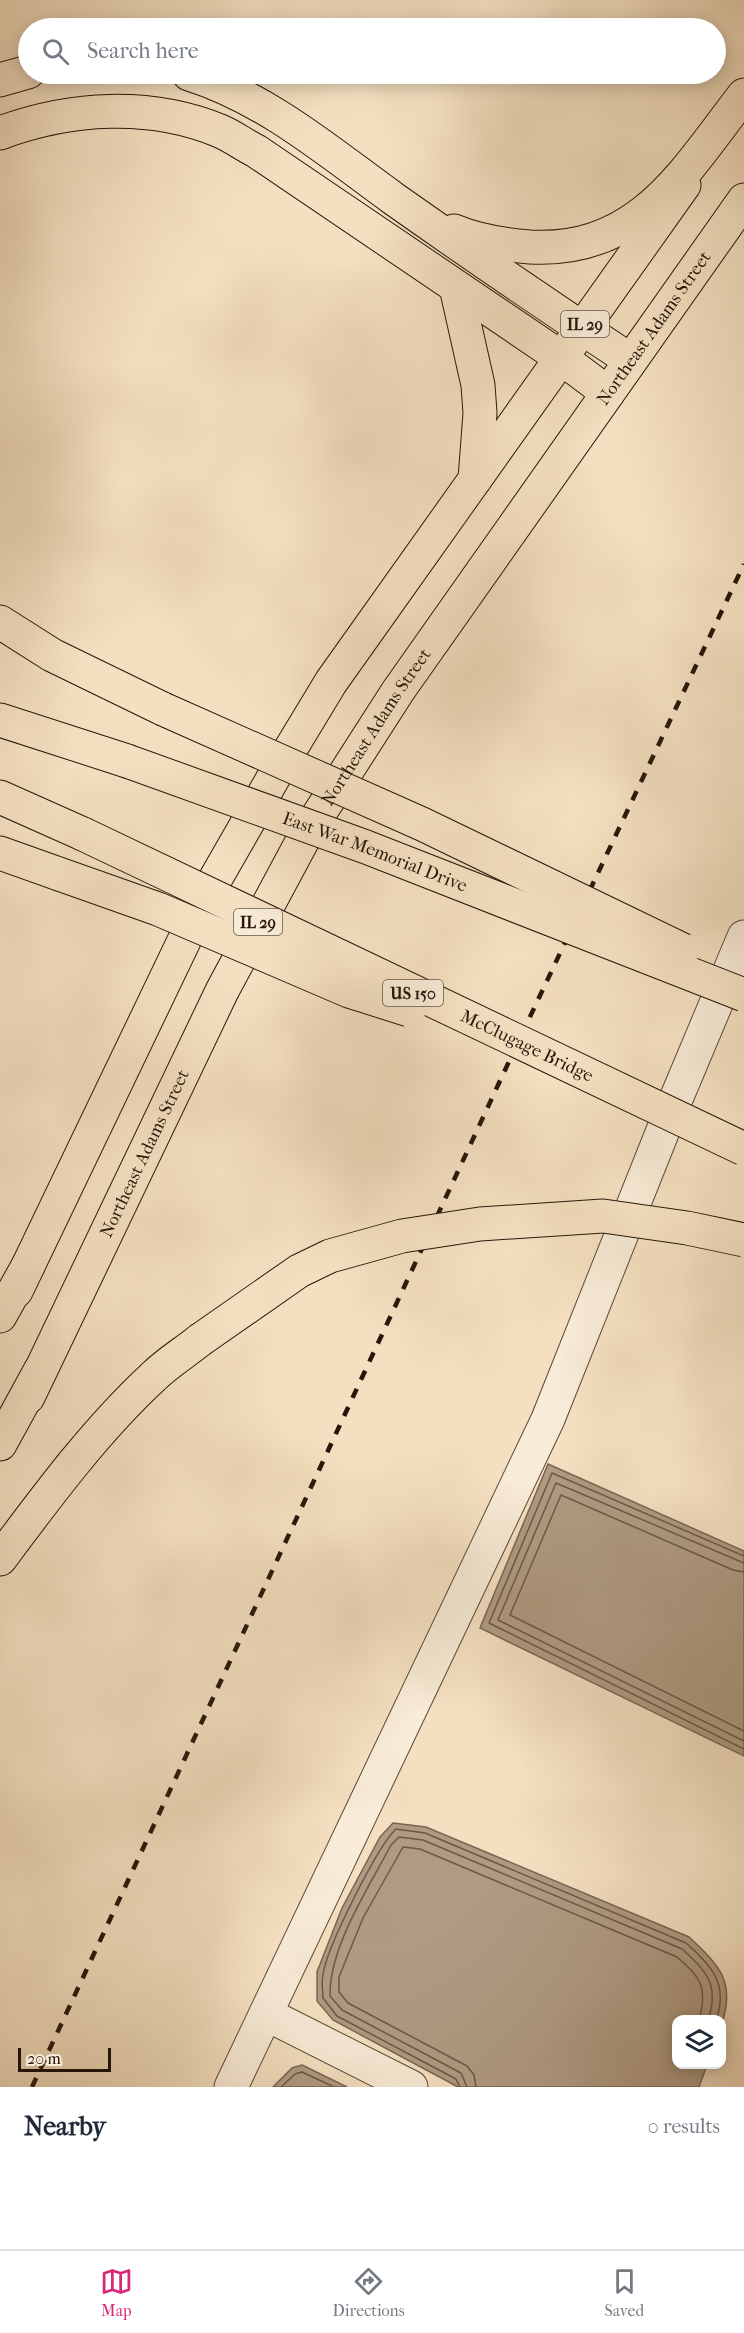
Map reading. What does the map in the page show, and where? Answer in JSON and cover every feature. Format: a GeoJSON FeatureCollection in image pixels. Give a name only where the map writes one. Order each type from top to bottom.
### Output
{"type":"FeatureCollection","features":[{"type":"Feature","properties":{"kind":"main road"},"geometry":{"type":"LineString","coordinates":[[0,80],[18,75]]}},
{"type":"Feature","properties":{"kind":"main road"},"geometry":{"type":"LineString","coordinates":[[218,84],[256,102],[630,360]]}},
{"type":"Feature","properties":{"kind":"main road"},"geometry":{"type":"LineString","coordinates":[[396,200],[435,223],[473,238],[528,247],[582,244],[625,227],[651,207],[681,174],[744,95]]}},
{"type":"Feature","properties":{"kind":"main road","name":"IL 29"},"geometry":{"type":"LineString","coordinates":[[0,1325],[217,877],[332,682],[744,100]]}},
{"type":"Feature","properties":{"kind":"main road"},"geometry":{"type":"LineString","coordinates":[[0,133],[28,123],[86,111],[144,112],[184,119],[221,131],[256,151],[560,357],[608,393]]}},
{"type":"Feature","properties":{"kind":"main road","name":"Northeast Adams Street"},"geometry":{"type":"LineString","coordinates":[[0,1459],[222,991],[305,836],[398,691],[744,200]]}},
{"type":"Feature","properties":{"kind":"main road"},"geometry":{"type":"LineString","coordinates":[[456,287],[478,385],[480,413],[475,479]]}},
{"type":"Feature","properties":{"kind":"main road"},"geometry":{"type":"LineString","coordinates":[[0,622],[52,655],[163,709],[422,824],[744,980]]}},
{"type":"Feature","properties":{"kind":"main road","name":"East War Memorial Drive"},"geometry":{"type":"LineString","coordinates":[[0,720],[127,761],[399,860],[744,996]]}},
{"type":"Feature","properties":{"kind":"main road","name":"McClugage Bridge"},"geometry":{"type":"LineString","coordinates":[[0,797],[83,834],[533,1051],[744,1149]]}},
{"type":"Feature","properties":{"kind":"main road"},"geometry":{"type":"LineString","coordinates":[[0,853],[158,909],[349,991],[533,1051]]}},
{"type":"Feature","properties":{"kind":"main road"},"geometry":{"type":"LineString","coordinates":[[0,1559],[55,1486],[138,1392],[170,1362],[299,1271],[330,1256],[402,1236],[480,1224],[603,1216],[687,1228],[744,1240]]}},
{"type":"Feature","properties":{"kind":"main road"},"geometry":{"type":"LineString","coordinates":[[0,1316],[28,1266]]}},
{"type":"Feature","properties":{"kind":"main road"},"geometry":{"type":"LineString","coordinates":[[0,1444],[40,1371]]}},
{"type":"Feature","properties":{"kind":"lane"},"geometry":{"type":"LineString","coordinates":[[231,2087],[548,1419],[668,1118],[744,938]]}},
{"type":"Feature","properties":{"kind":"lane"},"geometry":{"type":"LineString","coordinates":[[266,2014],[411,2087]]}},
{"type":"Feature","properties":{"kind":"water"},"geometry":{"type":"Polygon","coordinates":[[[548,1464],[744,1551],[744,1756],[480,1628],[548,1464]]]}},
{"type":"Feature","properties":{"kind":"water"},"geometry":{"type":"Polygon","coordinates":[[[393,1823],[426,1827],[689,1937],[722,1974],[727,1996],[724,2015],[672,2015],[672,2069],[706,2069],[699,2087],[458,2087],[333,2020],[317,2001],[317,1972],[342,1908],[380,1837],[393,1823]]]}},
{"type":"Feature","properties":{"kind":"water"},"geometry":{"type":"Polygon","coordinates":[[[302,2065],[347,2087],[273,2087],[292,2068],[302,2065]]]}},
{"type":"Feature","properties":{"kind":"railway"},"geometry":{"type":"LineString","coordinates":[[32,2087],[519,1040],[744,564]]}}]}
